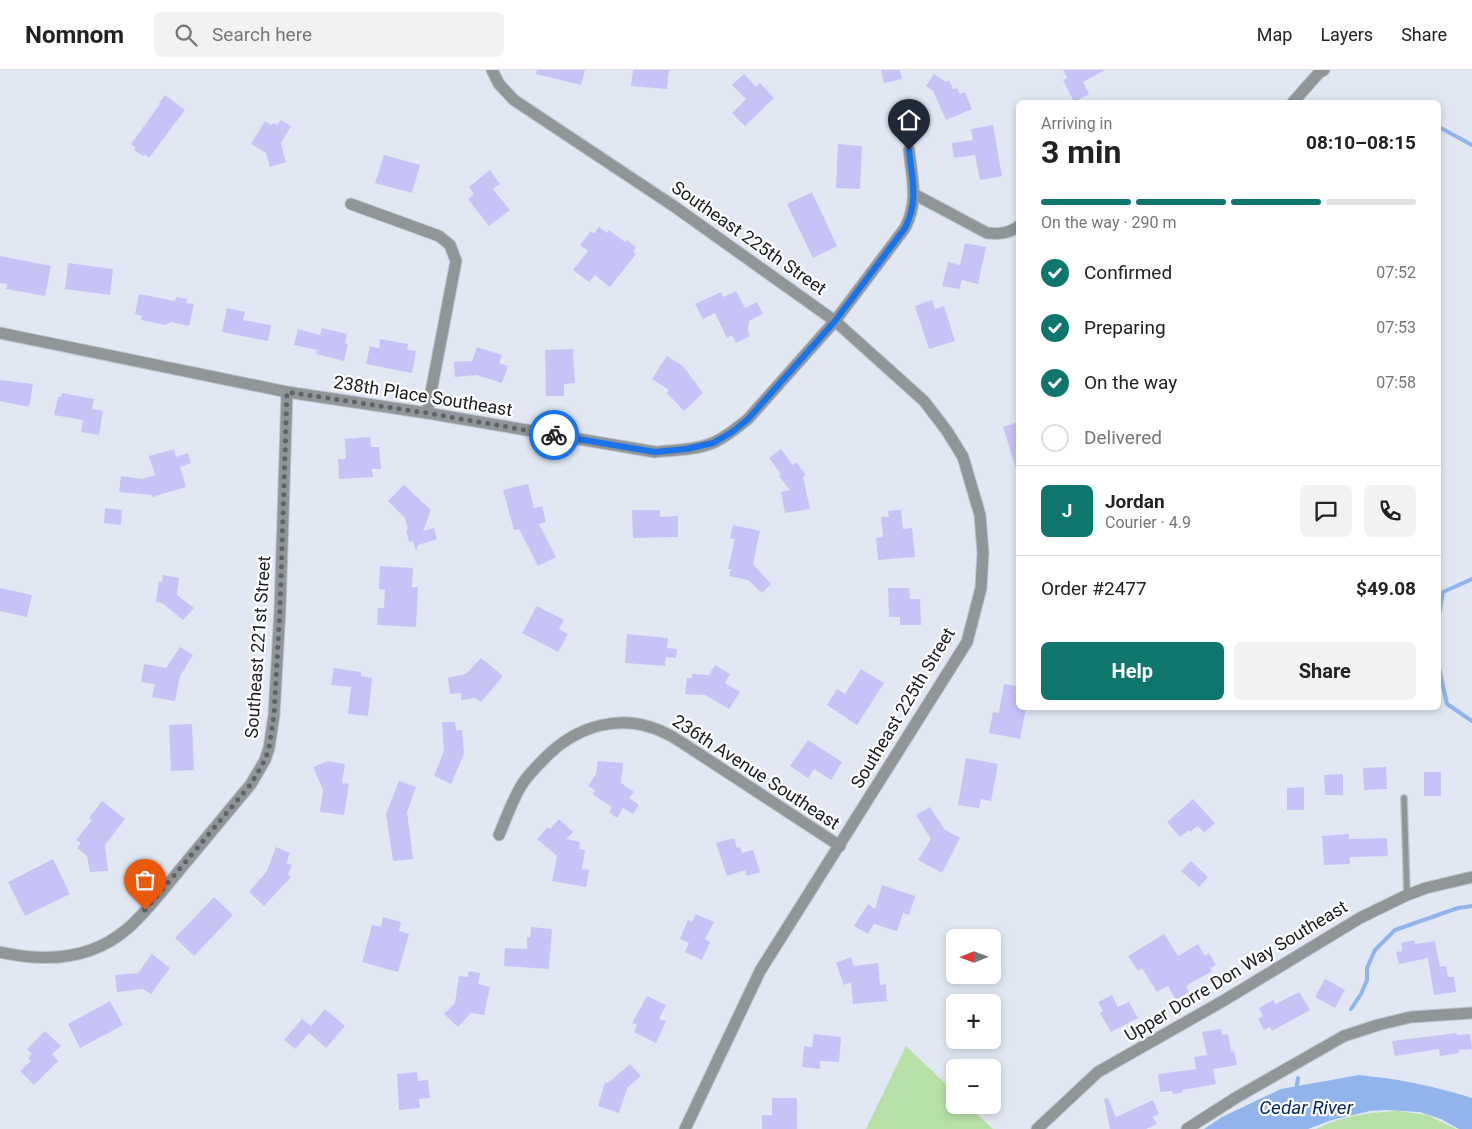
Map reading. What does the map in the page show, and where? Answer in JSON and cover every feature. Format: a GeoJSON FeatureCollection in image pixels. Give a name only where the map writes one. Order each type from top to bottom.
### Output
{"type":"FeatureCollection","features":[{"type":"Feature","properties":{"kind":"street","name":"Southeast 225th Street"},"geometry":{"type":"LineString","coordinates":[[492,70],[499,84],[514,100],[675,206],[835,321],[924,401],[947,431],[963,457],[980,515],[983,553],[981,588],[967,642],[760,971],[685,1129]]}},
{"type":"Feature","properties":{"kind":"street"},"geometry":{"type":"LineString","coordinates":[[1296,100],[1319,72],[1324,70]]}},
{"type":"Feature","properties":{"kind":"street","name":"238th Place Southeast"},"geometry":{"type":"LineString","coordinates":[[0,333],[287,392],[427,413],[655,452],[686,449],[713,443],[732,432],[748,419],[835,321],[905,228],[911,216],[914,194],[909,150]]}},
{"type":"Feature","properties":{"kind":"street"},"geometry":{"type":"LineString","coordinates":[[914,194],[987,233],[1001,234],[1016,228]]}},
{"type":"Feature","properties":{"kind":"street"},"geometry":{"type":"LineString","coordinates":[[351,204],[439,236],[450,245],[456,261],[427,413]]}},
{"type":"Feature","properties":{"kind":"street","name":"Southeast 221st Street"},"geometry":{"type":"LineString","coordinates":[[0,952],[20,956],[61,957],[78,954],[104,944],[125,931],[136,921],[251,784],[260,770],[269,748],[274,715],[280,609],[287,392]]}},
{"type":"Feature","properties":{"kind":"street","name":"236th Avenue Southeast"},"geometry":{"type":"LineString","coordinates":[[499,835],[521,785],[536,766],[557,746],[576,734],[606,723],[620,722],[660,730],[840,846]]}},
{"type":"Feature","properties":{"kind":"street","name":"Upper Dorre Don Way Southeast"},"geometry":{"type":"LineString","coordinates":[[1037,1129],[1098,1072],[1223,1001],[1360,918],[1407,894],[1472,877]]}},
{"type":"Feature","properties":{"kind":"street"},"geometry":{"type":"LineString","coordinates":[[1187,1129],[1237,1097],[1344,1036],[1378,1024],[1411,1017],[1472,1013]]}},
{"type":"Feature","properties":{"kind":"lane"},"geometry":{"type":"LineString","coordinates":[[1404,798],[1407,894]]}},
{"type":"Feature","properties":{"kind":"green space"},"geometry":{"type":"Polygon","coordinates":[[[906,1046],[946,1084],[946,1114],[977,1114],[993,1129],[866,1129],[906,1046]]]}},
{"type":"Feature","properties":{"kind":"green space"},"geometry":{"type":"Polygon","coordinates":[[[1399,1111],[1427,1115],[1456,1129],[1316,1129],[1356,1116],[1377,1112],[1399,1111]]]}},
{"type":"Feature","properties":{"kind":"water","name":"Cedar River"},"geometry":{"type":"Polygon","coordinates":[[[1359,1075],[1416,1084],[1472,1098],[1472,1129],[1459,1129],[1441,1119],[1420,1112],[1387,1110],[1370,1111],[1332,1120],[1308,1129],[1204,1129],[1222,1117],[1281,1089],[1359,1075]]]}},
{"type":"Feature","properties":{"kind":"building"},"geometry":{"type":"Polygon","coordinates":[[[537,70],[585,70],[581,85],[536,74],[537,70]]]}},
{"type":"Feature","properties":{"kind":"building"},"geometry":{"type":"Polygon","coordinates":[[[633,70],[669,70],[667,89],[631,86],[633,70]]]}},
{"type":"Feature","properties":{"kind":"building"},"geometry":{"type":"Polygon","coordinates":[[[881,70],[900,70],[902,79],[884,83],[881,70]]]}},
{"type":"Feature","properties":{"kind":"building"},"geometry":{"type":"Polygon","coordinates":[[[1063,70],[1105,70],[1083,82],[1089,94],[1078,100],[1073,100],[1063,80],[1067,78],[1063,70]]]}},
{"type":"Feature","properties":{"kind":"building"},"geometry":{"type":"Polygon","coordinates":[[[744,74],[756,87],[760,83],[774,98],[745,126],[732,113],[746,99],[732,85],[744,74]]]}},
{"type":"Feature","properties":{"kind":"building"},"geometry":{"type":"Polygon","coordinates":[[[934,74],[946,82],[949,80],[953,89],[957,88],[960,94],[965,92],[972,109],[946,120],[933,91],[926,86],[934,74]]]}},
{"type":"Feature","properties":{"kind":"building"},"geometry":{"type":"Polygon","coordinates":[[[165,95],[185,110],[149,158],[145,154],[143,156],[134,150],[136,148],[131,144],[165,95]]]}},
{"type":"Feature","properties":{"kind":"building"},"geometry":{"type":"Polygon","coordinates":[[[281,120],[291,126],[281,143],[286,162],[270,167],[266,153],[251,144],[265,121],[271,125],[273,123],[277,125],[281,120]]]}},
{"type":"Feature","properties":{"kind":"building"},"geometry":{"type":"Polygon","coordinates":[[[993,125],[1002,176],[980,180],[975,155],[954,158],[952,143],[973,140],[971,129],[993,125]]]}},
{"type":"Feature","properties":{"kind":"building"},"geometry":{"type":"Polygon","coordinates":[[[838,144],[862,146],[860,189],[836,188],[838,144]]]}},
{"type":"Feature","properties":{"kind":"building"},"geometry":{"type":"Polygon","coordinates":[[[384,155],[420,165],[412,193],[375,183],[384,155]]]}},
{"type":"Feature","properties":{"kind":"building"},"geometry":{"type":"Polygon","coordinates":[[[490,170],[500,184],[493,189],[510,210],[489,226],[468,199],[474,194],[469,187],[490,170]]]}},
{"type":"Feature","properties":{"kind":"building"},"geometry":{"type":"Polygon","coordinates":[[[812,192],[837,246],[813,258],[787,204],[812,192]]]}},
{"type":"Feature","properties":{"kind":"building"},"geometry":{"type":"Polygon","coordinates":[[[599,227],[607,233],[609,230],[625,242],[627,240],[636,247],[633,252],[636,254],[610,287],[595,275],[589,282],[573,270],[588,251],[580,245],[591,231],[594,234],[599,227]]]}},
{"type":"Feature","properties":{"kind":"building"},"geometry":{"type":"Polygon","coordinates":[[[965,243],[986,247],[978,284],[962,280],[959,289],[942,286],[948,262],[960,265],[965,243]]]}},
{"type":"Feature","properties":{"kind":"building"},"geometry":{"type":"Polygon","coordinates":[[[0,256],[51,266],[45,296],[6,289],[7,284],[0,283],[0,256]]]}},
{"type":"Feature","properties":{"kind":"building"},"geometry":{"type":"Polygon","coordinates":[[[68,263],[113,269],[110,295],[65,289],[68,263]]]}},
{"type":"Feature","properties":{"kind":"building"},"geometry":{"type":"Polygon","coordinates":[[[736,291],[745,308],[757,302],[763,314],[749,321],[748,331],[750,336],[736,343],[732,335],[727,338],[715,313],[703,319],[695,304],[721,292],[723,297],[736,291]]]}},
{"type":"Feature","properties":{"kind":"building"},"geometry":{"type":"Polygon","coordinates":[[[139,294],[175,301],[176,297],[187,299],[186,303],[194,304],[189,326],[171,322],[165,325],[141,320],[142,316],[135,314],[139,294]]]}},
{"type":"Feature","properties":{"kind":"building"},"geometry":{"type":"Polygon","coordinates":[[[932,300],[935,309],[944,306],[955,341],[929,349],[915,306],[932,300]]]}},
{"type":"Feature","properties":{"kind":"building"},"geometry":{"type":"Polygon","coordinates":[[[227,308],[245,312],[243,320],[271,325],[268,341],[222,332],[227,308]]]}},
{"type":"Feature","properties":{"kind":"building"},"geometry":{"type":"Polygon","coordinates":[[[322,328],[347,334],[345,343],[348,344],[344,361],[316,354],[317,350],[294,345],[298,329],[320,335],[322,328]]]}},
{"type":"Feature","properties":{"kind":"building"},"geometry":{"type":"Polygon","coordinates":[[[380,339],[408,344],[407,350],[416,351],[412,373],[366,364],[370,346],[379,348],[380,339]]]}},
{"type":"Feature","properties":{"kind":"building"},"geometry":{"type":"Polygon","coordinates":[[[477,347],[502,355],[499,363],[508,366],[502,383],[477,375],[455,377],[454,362],[472,361],[477,347]]]}},
{"type":"Feature","properties":{"kind":"building"},"geometry":{"type":"Polygon","coordinates":[[[573,349],[575,383],[564,384],[564,396],[546,396],[545,350],[573,349]]]}},
{"type":"Feature","properties":{"kind":"building"},"geometry":{"type":"Polygon","coordinates":[[[667,356],[683,366],[703,393],[684,411],[667,393],[669,390],[652,379],[667,356]]]}},
{"type":"Feature","properties":{"kind":"building"},"geometry":{"type":"Polygon","coordinates":[[[0,380],[33,384],[29,407],[0,401],[0,380]]]}},
{"type":"Feature","properties":{"kind":"building"},"geometry":{"type":"Polygon","coordinates":[[[62,393],[94,399],[92,409],[103,411],[99,435],[81,432],[83,420],[54,415],[58,397],[61,397],[62,393]]]}},
{"type":"Feature","properties":{"kind":"building"},"geometry":{"type":"Polygon","coordinates":[[[1016,423],[1016,468],[1003,427],[1016,423]]]}},
{"type":"Feature","properties":{"kind":"building"},"geometry":{"type":"Polygon","coordinates":[[[370,437],[371,447],[379,447],[381,469],[372,469],[373,477],[339,479],[338,459],[346,459],[345,439],[370,437]]]}},
{"type":"Feature","properties":{"kind":"building"},"geometry":{"type":"Polygon","coordinates":[[[174,449],[176,457],[188,453],[191,463],[180,467],[186,487],[152,497],[152,495],[119,492],[121,476],[142,479],[155,475],[149,456],[174,449]]]}},
{"type":"Feature","properties":{"kind":"building"},"geometry":{"type":"Polygon","coordinates":[[[781,449],[793,465],[796,462],[806,475],[803,477],[810,509],[785,513],[781,492],[790,490],[779,476],[781,474],[769,458],[781,449]]]}},
{"type":"Feature","properties":{"kind":"building"},"geometry":{"type":"Polygon","coordinates":[[[528,484],[534,508],[542,506],[546,522],[539,524],[556,557],[538,566],[519,529],[514,530],[503,490],[528,484]]]}},
{"type":"Feature","properties":{"kind":"building"},"geometry":{"type":"Polygon","coordinates":[[[404,485],[431,510],[423,531],[434,528],[437,539],[418,545],[416,551],[413,541],[409,542],[405,518],[388,501],[404,485]]]}},
{"type":"Feature","properties":{"kind":"building"},"geometry":{"type":"Polygon","coordinates":[[[105,508],[122,510],[121,525],[104,523],[105,508]]]}},
{"type":"Feature","properties":{"kind":"building"},"geometry":{"type":"Polygon","coordinates":[[[632,510],[660,510],[660,517],[678,516],[678,537],[633,538],[632,510]]]}},
{"type":"Feature","properties":{"kind":"building"},"geometry":{"type":"Polygon","coordinates":[[[901,510],[903,529],[912,528],[915,557],[878,560],[876,538],[883,537],[881,517],[889,517],[888,511],[901,510]]]}},
{"type":"Feature","properties":{"kind":"building"},"geometry":{"type":"Polygon","coordinates":[[[733,525],[760,531],[753,564],[771,584],[762,593],[748,580],[729,576],[731,569],[728,569],[735,539],[730,538],[733,525]]]}},
{"type":"Feature","properties":{"kind":"building"},"geometry":{"type":"Polygon","coordinates":[[[380,566],[413,568],[412,587],[418,587],[416,627],[377,625],[378,608],[384,608],[385,590],[379,589],[380,566]]]}},
{"type":"Feature","properties":{"kind":"building"},"geometry":{"type":"Polygon","coordinates":[[[163,575],[179,578],[177,595],[194,608],[183,620],[162,603],[156,602],[159,581],[162,582],[163,575]]]}},
{"type":"Feature","properties":{"kind":"building"},"geometry":{"type":"Polygon","coordinates":[[[0,588],[32,595],[27,617],[0,611],[0,588]]]}},
{"type":"Feature","properties":{"kind":"building"},"geometry":{"type":"Polygon","coordinates":[[[888,588],[909,588],[910,599],[920,599],[921,625],[900,625],[900,617],[889,617],[888,588]]]}},
{"type":"Feature","properties":{"kind":"building"},"geometry":{"type":"Polygon","coordinates":[[[537,606],[564,620],[559,629],[568,634],[558,652],[522,633],[537,606]]]}},
{"type":"Feature","properties":{"kind":"building"},"geometry":{"type":"Polygon","coordinates":[[[627,634],[668,638],[667,648],[677,649],[676,658],[666,657],[665,666],[625,663],[627,634]]]}},
{"type":"Feature","properties":{"kind":"building"},"geometry":{"type":"Polygon","coordinates":[[[180,647],[193,655],[180,676],[175,701],[152,697],[155,684],[141,682],[144,664],[166,668],[180,647]]]}},
{"type":"Feature","properties":{"kind":"building"},"geometry":{"type":"Polygon","coordinates":[[[481,658],[503,676],[481,702],[475,698],[461,700],[461,693],[450,694],[448,678],[466,674],[481,658]]]}},
{"type":"Feature","properties":{"kind":"building"},"geometry":{"type":"Polygon","coordinates":[[[715,665],[730,674],[725,683],[740,692],[729,709],[705,695],[685,694],[687,678],[692,678],[692,674],[709,675],[715,665]]]}},
{"type":"Feature","properties":{"kind":"building"},"geometry":{"type":"Polygon","coordinates":[[[334,668],[361,672],[361,676],[372,678],[368,716],[348,714],[351,687],[331,685],[334,668]]]}},
{"type":"Feature","properties":{"kind":"building"},"geometry":{"type":"Polygon","coordinates":[[[861,669],[884,683],[857,725],[827,705],[837,689],[845,694],[861,669]]]}},
{"type":"Feature","properties":{"kind":"building"},"geometry":{"type":"Polygon","coordinates":[[[1004,684],[1016,686],[1016,710],[1026,710],[1020,739],[989,733],[993,712],[999,713],[1004,684]]]}},
{"type":"Feature","properties":{"kind":"building"},"geometry":{"type":"Polygon","coordinates":[[[442,722],[455,722],[456,730],[462,730],[464,754],[451,784],[434,776],[444,751],[442,722]]]}},
{"type":"Feature","properties":{"kind":"building"},"geometry":{"type":"Polygon","coordinates":[[[192,724],[194,770],[171,771],[169,725],[192,724]]]}},
{"type":"Feature","properties":{"kind":"building"},"geometry":{"type":"Polygon","coordinates":[[[808,740],[842,762],[831,780],[814,769],[808,778],[790,766],[808,740]]]}},
{"type":"Feature","properties":{"kind":"building"},"geometry":{"type":"Polygon","coordinates":[[[966,758],[998,764],[991,801],[981,799],[979,808],[958,805],[966,758]]]}},
{"type":"Feature","properties":{"kind":"building"},"geometry":{"type":"Polygon","coordinates":[[[328,761],[345,764],[342,783],[349,784],[344,815],[320,812],[323,790],[313,767],[328,761]]]}},
{"type":"Feature","properties":{"kind":"building"},"geometry":{"type":"Polygon","coordinates":[[[598,761],[623,763],[621,783],[634,792],[629,798],[639,805],[633,814],[623,808],[617,818],[609,812],[612,807],[592,794],[595,790],[588,786],[596,774],[598,761]]]}},
{"type":"Feature","properties":{"kind":"building"},"geometry":{"type":"Polygon","coordinates":[[[1386,767],[1387,789],[1364,790],[1363,768],[1386,767]]]}},
{"type":"Feature","properties":{"kind":"building"},"geometry":{"type":"Polygon","coordinates":[[[1424,772],[1441,772],[1441,796],[1424,796],[1424,772]]]}},
{"type":"Feature","properties":{"kind":"building"},"geometry":{"type":"Polygon","coordinates":[[[1343,774],[1343,795],[1325,795],[1324,775],[1343,774]]]}},
{"type":"Feature","properties":{"kind":"building"},"geometry":{"type":"Polygon","coordinates":[[[399,781],[416,787],[407,812],[413,859],[393,861],[386,814],[399,781]]]}},
{"type":"Feature","properties":{"kind":"building"},"geometry":{"type":"Polygon","coordinates":[[[1304,787],[1304,810],[1287,810],[1287,788],[1304,787]]]}},
{"type":"Feature","properties":{"kind":"building"},"geometry":{"type":"Polygon","coordinates":[[[1193,799],[1215,823],[1204,833],[1198,826],[1180,837],[1167,822],[1193,799]]]}},
{"type":"Feature","properties":{"kind":"building"},"geometry":{"type":"Polygon","coordinates":[[[102,801],[125,819],[105,845],[108,871],[90,872],[87,856],[77,848],[81,843],[76,840],[92,820],[89,818],[102,801]]]}},
{"type":"Feature","properties":{"kind":"building"},"geometry":{"type":"Polygon","coordinates":[[[930,807],[944,829],[960,838],[942,873],[918,860],[931,839],[916,815],[930,807]]]}},
{"type":"Feature","properties":{"kind":"building"},"geometry":{"type":"Polygon","coordinates":[[[559,819],[573,832],[566,839],[580,842],[579,849],[585,850],[582,869],[589,870],[586,887],[552,881],[557,856],[537,839],[559,819]]]}},
{"type":"Feature","properties":{"kind":"building"},"geometry":{"type":"Polygon","coordinates":[[[1349,834],[1349,839],[1387,838],[1388,856],[1350,857],[1350,864],[1324,865],[1322,836],[1349,834]]]}},
{"type":"Feature","properties":{"kind":"building"},"geometry":{"type":"Polygon","coordinates":[[[734,838],[737,848],[740,847],[742,853],[753,850],[760,872],[747,876],[745,870],[727,876],[716,843],[734,838]]]}},
{"type":"Feature","properties":{"kind":"building"},"geometry":{"type":"Polygon","coordinates":[[[276,847],[290,853],[286,863],[292,865],[288,874],[291,877],[264,906],[249,892],[267,871],[276,847]]]}},
{"type":"Feature","properties":{"kind":"building"},"geometry":{"type":"Polygon","coordinates":[[[53,859],[70,894],[25,916],[8,882],[53,859]]]}},
{"type":"Feature","properties":{"kind":"building"},"geometry":{"type":"Polygon","coordinates":[[[1191,861],[1208,877],[1199,887],[1181,871],[1191,861]]]}},
{"type":"Feature","properties":{"kind":"building"},"geometry":{"type":"Polygon","coordinates":[[[882,885],[915,896],[909,915],[903,913],[897,931],[874,924],[868,934],[854,926],[868,904],[875,909],[882,885]]]}},
{"type":"Feature","properties":{"kind":"building"},"geometry":{"type":"Polygon","coordinates":[[[214,897],[233,915],[194,956],[175,938],[214,897]]]}},
{"type":"Feature","properties":{"kind":"building"},"geometry":{"type":"Polygon","coordinates":[[[696,914],[714,922],[705,939],[710,942],[702,960],[685,952],[689,943],[680,939],[688,920],[692,922],[696,914]]]}},
{"type":"Feature","properties":{"kind":"building"},"geometry":{"type":"Polygon","coordinates":[[[383,917],[401,922],[399,931],[409,934],[398,972],[362,962],[372,925],[381,927],[383,917]]]}},
{"type":"Feature","properties":{"kind":"building"},"geometry":{"type":"Polygon","coordinates":[[[531,927],[552,929],[549,969],[504,966],[505,948],[527,949],[527,937],[530,937],[531,927]]]}},
{"type":"Feature","properties":{"kind":"building"},"geometry":{"type":"Polygon","coordinates":[[[1164,934],[1178,956],[1198,944],[1205,956],[1209,953],[1216,965],[1210,968],[1212,971],[1186,986],[1189,992],[1176,1000],[1168,986],[1157,992],[1142,968],[1138,971],[1128,956],[1164,934]]]}},
{"type":"Feature","properties":{"kind":"building"},"geometry":{"type":"Polygon","coordinates":[[[1414,940],[1415,944],[1435,941],[1440,967],[1446,966],[1448,977],[1454,977],[1456,992],[1434,995],[1428,958],[1399,964],[1396,952],[1402,951],[1401,943],[1414,940]]]}},
{"type":"Feature","properties":{"kind":"building"},"geometry":{"type":"Polygon","coordinates":[[[152,954],[170,968],[151,994],[143,989],[117,992],[115,975],[138,973],[152,954]]]}},
{"type":"Feature","properties":{"kind":"building"},"geometry":{"type":"Polygon","coordinates":[[[851,957],[854,966],[878,963],[880,985],[886,984],[887,1001],[853,1004],[851,982],[844,985],[836,963],[851,957]]]}},
{"type":"Feature","properties":{"kind":"building"},"geometry":{"type":"Polygon","coordinates":[[[469,971],[480,973],[478,984],[490,987],[484,1015],[471,1013],[458,1027],[444,1014],[455,1003],[459,976],[468,977],[469,971]]]}},
{"type":"Feature","properties":{"kind":"building"},"geometry":{"type":"Polygon","coordinates":[[[1325,979],[1345,990],[1335,1008],[1315,997],[1325,979]]]}},
{"type":"Feature","properties":{"kind":"building"},"geometry":{"type":"Polygon","coordinates":[[[1299,992],[1310,1010],[1272,1031],[1270,1027],[1264,1030],[1258,1019],[1263,1016],[1259,1008],[1273,1000],[1276,1004],[1299,992]]]}},
{"type":"Feature","properties":{"kind":"building"},"geometry":{"type":"Polygon","coordinates":[[[1112,995],[1118,1007],[1129,1002],[1138,1018],[1111,1032],[1100,1013],[1103,1011],[1098,1002],[1112,995]]]}},
{"type":"Feature","properties":{"kind":"building"},"geometry":{"type":"Polygon","coordinates":[[[647,996],[666,1005],[659,1019],[666,1021],[656,1043],[634,1032],[637,1025],[632,1023],[647,996]]]}},
{"type":"Feature","properties":{"kind":"building"},"geometry":{"type":"Polygon","coordinates":[[[110,1001],[123,1025],[80,1048],[68,1024],[110,1001]]]}},
{"type":"Feature","properties":{"kind":"building"},"geometry":{"type":"Polygon","coordinates":[[[325,1009],[345,1026],[326,1048],[309,1033],[295,1049],[284,1040],[302,1019],[311,1026],[325,1009]]]}},
{"type":"Feature","properties":{"kind":"building"},"geometry":{"type":"Polygon","coordinates":[[[1221,1029],[1222,1035],[1228,1034],[1231,1052],[1234,1051],[1237,1065],[1213,1069],[1216,1084],[1182,1090],[1182,1093],[1173,1094],[1172,1091],[1160,1092],[1158,1074],[1196,1069],[1194,1057],[1207,1055],[1202,1032],[1221,1029]]]}},
{"type":"Feature","properties":{"kind":"building"},"geometry":{"type":"Polygon","coordinates":[[[45,1031],[61,1046],[52,1054],[58,1061],[34,1085],[20,1071],[31,1061],[28,1058],[32,1054],[27,1049],[45,1031]]]}},
{"type":"Feature","properties":{"kind":"building"},"geometry":{"type":"Polygon","coordinates":[[[1457,1033],[1457,1035],[1470,1034],[1472,1049],[1459,1050],[1459,1053],[1440,1056],[1439,1049],[1395,1056],[1392,1041],[1457,1033]]]}},
{"type":"Feature","properties":{"kind":"building"},"geometry":{"type":"Polygon","coordinates":[[[814,1034],[841,1037],[839,1062],[820,1061],[820,1069],[802,1067],[804,1046],[812,1047],[814,1034]]]}},
{"type":"Feature","properties":{"kind":"building"},"geometry":{"type":"Polygon","coordinates":[[[630,1064],[641,1076],[627,1088],[619,1113],[598,1106],[605,1082],[608,1083],[630,1064]]]}},
{"type":"Feature","properties":{"kind":"building"},"geometry":{"type":"Polygon","coordinates":[[[417,1072],[418,1081],[428,1080],[430,1098],[419,1099],[420,1108],[399,1110],[397,1074],[417,1072]]]}},
{"type":"Feature","properties":{"kind":"building"},"geometry":{"type":"Polygon","coordinates":[[[772,1098],[797,1098],[797,1129],[762,1129],[762,1115],[772,1115],[772,1098]]]}},
{"type":"Feature","properties":{"kind":"building"},"geometry":{"type":"Polygon","coordinates":[[[1108,1098],[1116,1117],[1153,1100],[1159,1114],[1153,1117],[1157,1124],[1146,1129],[1110,1129],[1104,1099],[1108,1098]]]}},
{"type":"Feature","properties":{"kind":"waterway"},"geometry":{"type":"LineString","coordinates":[[1441,128],[1472,145]]}},
{"type":"Feature","properties":{"kind":"waterway"},"geometry":{"type":"LineString","coordinates":[[1441,604],[1443,592],[1472,579]]}},
{"type":"Feature","properties":{"kind":"waterway"},"geometry":{"type":"LineString","coordinates":[[1441,677],[1447,704],[1472,721]]}},
{"type":"Feature","properties":{"kind":"waterway"},"geometry":{"type":"LineString","coordinates":[[1351,1009],[1361,994],[1367,980],[1367,968],[1375,950],[1395,930],[1458,908],[1472,906]]}},
{"type":"Feature","properties":{"kind":"waterway"},"geometry":{"type":"LineString","coordinates":[[1296,1090],[1298,1078]]}},
{"type":"Feature","properties":{"kind":"way so far"},"geometry":{"type":"LineString","coordinates":[[145,910],[251,784],[260,770],[269,748],[274,715],[280,609],[287,392],[427,413],[554,435]]}},
{"type":"Feature","properties":{"kind":"route"},"geometry":{"type":"LineString","coordinates":[[554,435],[655,452],[686,449],[713,443],[732,432],[748,419],[835,321],[905,228],[914,205],[909,150]]}}]}
